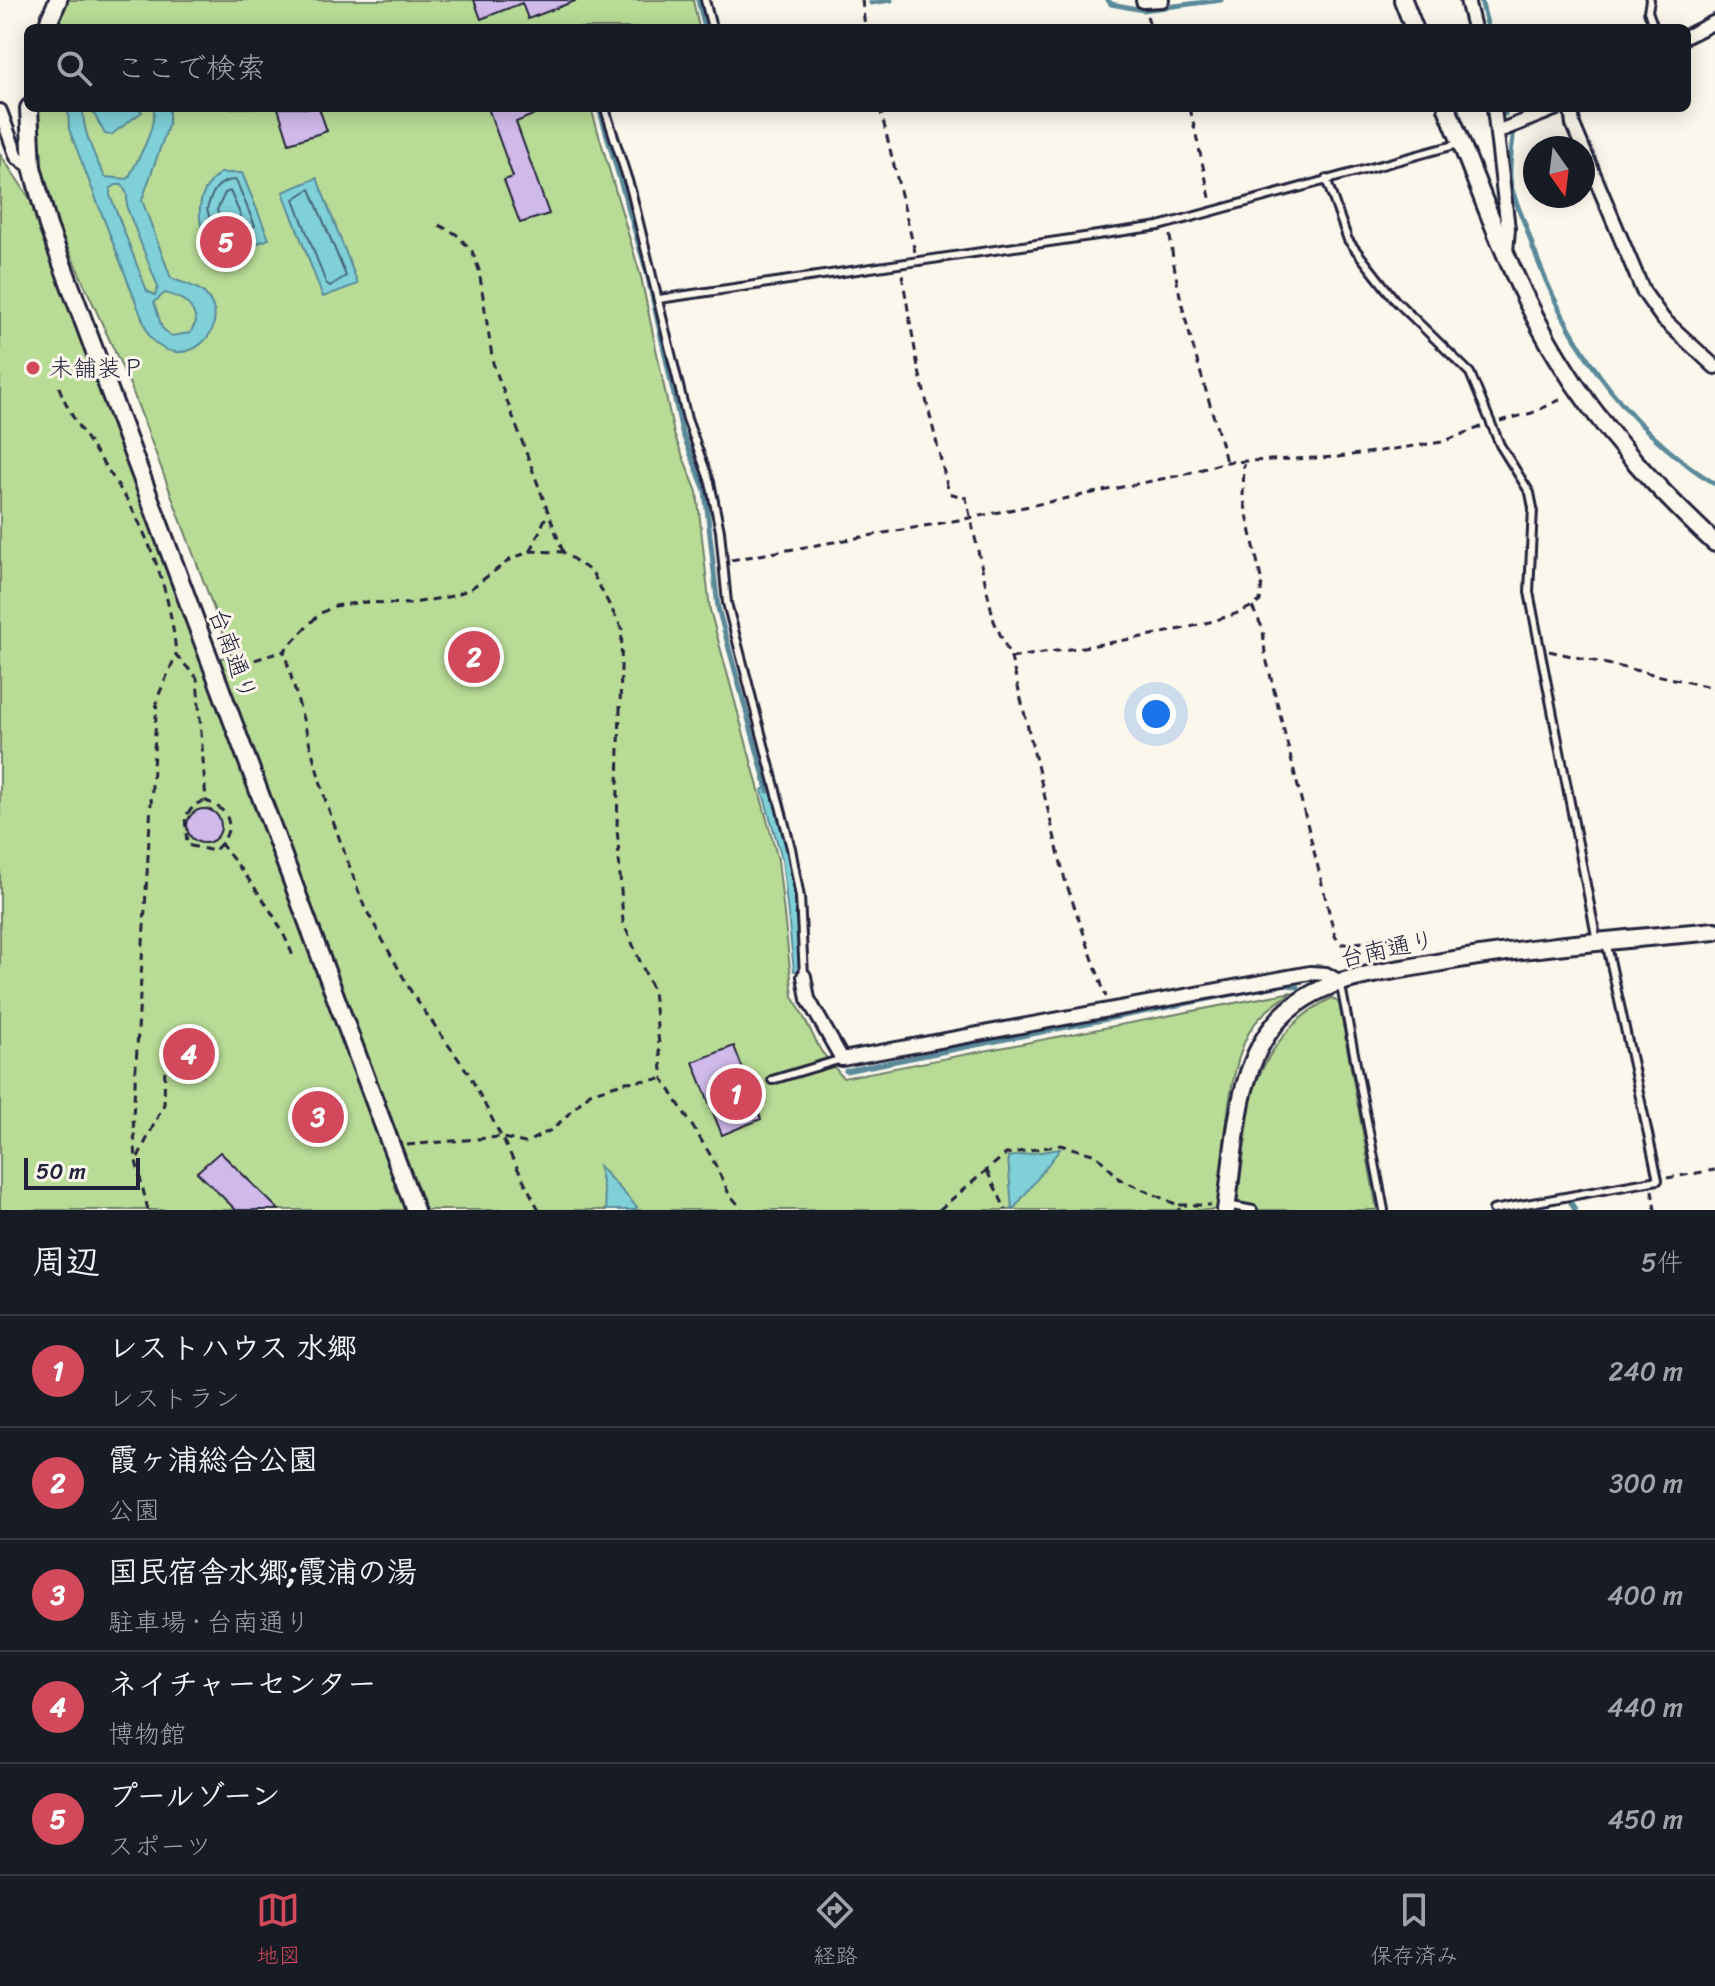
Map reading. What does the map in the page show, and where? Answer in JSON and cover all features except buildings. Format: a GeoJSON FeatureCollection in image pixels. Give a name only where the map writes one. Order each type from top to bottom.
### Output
{"type":"FeatureCollection","features":[{"type":"Feature","properties":{"kind":"street"},"geometry":{"type":"LineString","coordinates":[[48,24],[58,0]]}},
{"type":"Feature","properties":{"kind":"street"},"geometry":{"type":"LineString","coordinates":[[1143,1],[1162,0]]}},
{"type":"Feature","properties":{"kind":"street"},"geometry":{"type":"LineString","coordinates":[[1403,0],[1412,24]]}},
{"type":"Feature","properties":{"kind":"street"},"geometry":{"type":"LineString","coordinates":[[1467,0],[1473,24]]}},
{"type":"Feature","properties":{"kind":"street"},"geometry":{"type":"LineString","coordinates":[[1691,34],[1715,22]]}},
{"type":"Feature","properties":{"kind":"street"},"geometry":{"type":"LineString","coordinates":[[24,111],[1,115],[17,157],[32,167]]}},
{"type":"Feature","properties":{"kind":"street","name":"台南通り"},"geometry":{"type":"LineString","coordinates":[[29,112],[32,167],[48,226],[415,1210]]}},
{"type":"Feature","properties":{"kind":"street"},"geometry":{"type":"LineString","coordinates":[[1449,112],[1505,254],[1539,324],[1579,389],[1632,458],[1715,543]]}},
{"type":"Feature","properties":{"kind":"street"},"geometry":{"type":"LineString","coordinates":[[1495,112],[1508,229],[1505,254]]}},
{"type":"Feature","properties":{"kind":"street"},"geometry":{"type":"LineString","coordinates":[[1499,131],[1547,112]]}},
{"type":"Feature","properties":{"kind":"street"},"geometry":{"type":"LineString","coordinates":[[1571,112],[1573,125],[1643,291],[1663,319],[1715,367]]}},
{"type":"Feature","properties":{"kind":"street","name":"台南通り"},"geometry":{"type":"LineString","coordinates":[[1227,1207],[1245,1086],[1253,1060],[1275,1024],[1306,998],[1340,982],[1547,945],[1715,931]]}},
{"type":"Feature","properties":{"kind":"street"},"geometry":{"type":"LineString","coordinates":[[804,976],[808,999],[842,1059],[1310,973],[1326,974],[1340,982]]}},
{"type":"Feature","properties":{"kind":"lane"},"geometry":{"type":"LineString","coordinates":[[705,0],[711,24]]}},
{"type":"Feature","properties":{"kind":"lane"},"geometry":{"type":"LineString","coordinates":[[1650,0],[1648,11],[1653,24]]}},
{"type":"Feature","properties":{"kind":"lane"},"geometry":{"type":"LineString","coordinates":[[606,112],[631,190],[687,419],[710,482],[727,603],[791,848],[800,897],[804,976]]}},
{"type":"Feature","properties":{"kind":"lane"},"geometry":{"type":"LineString","coordinates":[[659,299],[1168,223],[1461,143]]}},
{"type":"Feature","properties":{"kind":"lane"},"geometry":{"type":"LineString","coordinates":[[1326,179],[1348,240],[1395,300],[1470,373],[1500,445],[1530,493],[1533,508],[1528,570],[1542,652],[1654,1181],[1569,1193],[1493,1210]]}},
{"type":"Feature","properties":{"kind":"lane"},"geometry":{"type":"LineString","coordinates":[[1340,982],[1384,1210]]}},
{"type":"Feature","properties":{"kind":"lane"},"geometry":{"type":"LineString","coordinates":[[772,1080],[842,1059]]}},
{"type":"Feature","properties":{"kind":"lane"},"geometry":{"type":"LineString","coordinates":[[1227,1207],[1253,1210]]}},
{"type":"Feature","properties":{"kind":"path"},"geometry":{"type":"LineString","coordinates":[[862,0],[865,24]]}},
{"type":"Feature","properties":{"kind":"path"},"geometry":{"type":"LineString","coordinates":[[881,112],[917,260]]}},
{"type":"Feature","properties":{"kind":"path"},"geometry":{"type":"LineString","coordinates":[[1191,112],[1212,211]]}},
{"type":"Feature","properties":{"kind":"path"},"geometry":{"type":"LineString","coordinates":[[1168,223],[1174,273],[1190,343],[1206,380],[1226,462]]}},
{"type":"Feature","properties":{"kind":"path"},"geometry":{"type":"LineString","coordinates":[[439,225],[456,234],[475,261],[493,363],[539,480],[547,514],[563,552],[592,572],[622,629],[617,826],[623,922],[653,991],[663,1079],[711,1156],[729,1194],[743,1210]]}},
{"type":"Feature","properties":{"kind":"path"},"geometry":{"type":"LineString","coordinates":[[900,264],[918,367],[941,453],[945,485],[949,493],[966,498],[994,621],[1011,658],[1065,880],[1110,1011]]}},
{"type":"Feature","properties":{"kind":"path"},"geometry":{"type":"LineString","coordinates":[[59,387],[72,419],[131,508],[174,622],[176,655],[157,699],[133,1118],[136,1161],[148,1210]]}},
{"type":"Feature","properties":{"kind":"path"},"geometry":{"type":"LineString","coordinates":[[723,562],[970,518],[1186,474],[1226,462],[1338,457],[1442,442],[1492,423],[1532,413],[1579,389]]}},
{"type":"Feature","properties":{"kind":"path"},"geometry":{"type":"LineString","coordinates":[[1011,658],[1165,631],[1252,607],[1260,601],[1262,583],[1244,504],[1244,462]]}},
{"type":"Feature","properties":{"kind":"path"},"geometry":{"type":"LineString","coordinates":[[531,551],[547,514]]}},
{"type":"Feature","properties":{"kind":"path"},"geometry":{"type":"LineString","coordinates":[[228,668],[284,651],[319,614],[335,606],[363,602],[409,604],[452,596],[470,589],[511,559],[531,551],[563,552]]}},
{"type":"Feature","properties":{"kind":"path"},"geometry":{"type":"LineString","coordinates":[[1252,607],[1263,629],[1265,654],[1335,936],[1341,944],[1402,936],[1414,967]]}},
{"type":"Feature","properties":{"kind":"path"},"geometry":{"type":"LineString","coordinates":[[284,651],[326,802],[364,906],[413,995],[469,1074],[539,1210]]}},
{"type":"Feature","properties":{"kind":"path"},"geometry":{"type":"LineString","coordinates":[[1542,652],[1574,655],[1715,688]]}},
{"type":"Feature","properties":{"kind":"path"},"geometry":{"type":"LineString","coordinates":[[176,655],[197,678],[206,801]]}},
{"type":"Feature","properties":{"kind":"path"},"geometry":{"type":"LineString","coordinates":[[206,801],[221,807],[229,820],[229,833],[214,851],[187,845],[185,816],[196,804],[206,801]]}},
{"type":"Feature","properties":{"kind":"path"},"geometry":{"type":"LineString","coordinates":[[221,844],[264,898],[283,929],[294,959]]}},
{"type":"Feature","properties":{"kind":"path"},"geometry":{"type":"LineString","coordinates":[[136,1161],[164,1104],[165,1063]]}},
{"type":"Feature","properties":{"kind":"path"},"geometry":{"type":"LineString","coordinates":[[401,1146],[499,1137],[525,1143],[553,1129],[590,1093],[626,1082],[663,1079]]}},
{"type":"Feature","properties":{"kind":"path"},"geometry":{"type":"LineString","coordinates":[[939,1210],[1006,1154],[1061,1145],[1096,1155],[1121,1180],[1178,1207],[1227,1207]]}},
{"type":"Feature","properties":{"kind":"path"},"geometry":{"type":"LineString","coordinates":[[1655,1210],[1654,1181],[1715,1170]]}},
{"type":"Feature","properties":{"kind":"path"},"geometry":{"type":"LineString","coordinates":[[987,1171],[1006,1210]]}},
{"type":"Feature","properties":{"kind":"green space"},"geometry":{"type":"Polygon","coordinates":[[[66,0],[693,0],[698,24],[55,24],[66,0]]]}},
{"type":"Feature","properties":{"kind":"green space"},"geometry":{"type":"Polygon","coordinates":[[[36,112],[592,112],[641,277],[674,434],[697,492],[710,610],[778,860],[793,996],[821,1051],[843,1078],[1292,992],[1260,1018],[1243,1046],[1227,1116],[1217,1210],[426,1210],[219,659],[231,655],[131,387],[49,207],[40,170],[36,112]]]}},
{"type":"Feature","properties":{"kind":"green space"},"geometry":{"type":"Polygon","coordinates":[[[0,154],[29,197],[101,374],[405,1210],[0,1210],[0,154]]]}},
{"type":"Feature","properties":{"kind":"green space"},"geometry":{"type":"Polygon","coordinates":[[[1332,998],[1339,1003],[1377,1210],[1236,1210],[1252,1093],[1258,1078],[1282,1037],[1304,1015],[1332,998]]]}},
{"type":"Feature","properties":{"kind":"water"},"geometry":{"type":"Polygon","coordinates":[[[68,112],[83,112],[93,153],[105,177],[128,179],[149,135],[154,112],[169,112],[169,123],[142,200],[171,278],[206,295],[213,309],[214,322],[209,335],[189,351],[175,352],[162,347],[149,336],[69,129],[68,112]],[[122,185],[110,189],[110,195],[147,291],[155,295],[158,287],[127,208],[127,194],[122,185]],[[165,293],[154,302],[162,328],[171,336],[190,333],[196,322],[193,310],[181,299],[165,293]]]}},
{"type":"Feature","properties":{"kind":"water"},"geometry":{"type":"Polygon","coordinates":[[[142,112],[111,135],[105,134],[94,114],[142,112]]]}},
{"type":"Feature","properties":{"kind":"water"},"geometry":{"type":"Polygon","coordinates":[[[220,173],[242,173],[269,239],[255,244],[246,236],[238,238],[230,248],[233,261],[227,267],[209,245],[200,220],[203,195],[220,173]]]}},
{"type":"Feature","properties":{"kind":"water"},"geometry":{"type":"Polygon","coordinates":[[[317,178],[358,284],[323,297],[283,192],[317,178]]]}},
{"type":"Feature","properties":{"kind":"water"},"geometry":{"type":"Polygon","coordinates":[[[769,784],[790,857],[802,970],[794,971],[782,859],[762,790],[769,784]]]}},
{"type":"Feature","properties":{"kind":"water"},"geometry":{"type":"Polygon","coordinates":[[[1060,1149],[1013,1210],[1012,1210],[1008,1157],[1060,1149]]]}},
{"type":"Feature","properties":{"kind":"water"},"geometry":{"type":"Polygon","coordinates":[[[599,1166],[637,1207],[634,1210],[607,1210],[599,1166]]]}},
{"type":"Feature","properties":{"kind":"waterway"},"geometry":{"type":"LineString","coordinates":[[698,0],[704,24]]}},
{"type":"Feature","properties":{"kind":"waterway"},"geometry":{"type":"LineString","coordinates":[[871,3],[891,0]]}},
{"type":"Feature","properties":{"kind":"waterway"},"geometry":{"type":"LineString","coordinates":[[1108,0],[1111,4],[1143,10],[1221,0]]}},
{"type":"Feature","properties":{"kind":"waterway"},"geometry":{"type":"LineString","coordinates":[[1481,0],[1487,24]]}},
{"type":"Feature","properties":{"kind":"waterway"},"geometry":{"type":"LineString","coordinates":[[600,112],[647,273],[682,432],[705,490],[718,608],[768,791]]}},
{"type":"Feature","properties":{"kind":"waterway"},"geometry":{"type":"LineString","coordinates":[[1513,136],[1512,191],[1541,268],[1577,341],[1623,405],[1681,460],[1715,484]]}},
{"type":"Feature","properties":{"kind":"waterway"},"geometry":{"type":"LineString","coordinates":[[846,1071],[1284,984],[1298,987]]}},
{"type":"Feature","properties":{"kind":"waterway"},"geometry":{"type":"LineString","coordinates":[[805,1005],[829,1049]]}},
{"type":"Feature","properties":{"kind":"waterway"},"geometry":{"type":"LineString","coordinates":[[1345,1022],[1380,1210]]}},
{"type":"Feature","properties":{"kind":"waterway"},"geometry":{"type":"LineString","coordinates":[[1516,1210],[1569,1199],[1575,1210]]}},
{"type":"Feature","properties":{"kind":"place","name":"プールゾーン"},"geometry":{"type":"Point","coordinates":[226,242]}},
{"type":"Feature","properties":{"kind":"place","name":"未舗装Ｐ"},"geometry":{"type":"Point","coordinates":[33,368]}},
{"type":"Feature","properties":{"kind":"place","name":"霞ヶ浦総合公園"},"geometry":{"type":"Point","coordinates":[474,657]}},
{"type":"Feature","properties":{"kind":"place","name":"ネイチャーセンター"},"geometry":{"type":"Point","coordinates":[189,1054]}},
{"type":"Feature","properties":{"kind":"place","name":"レストハウス 水郷"},"geometry":{"type":"Point","coordinates":[736,1094]}},
{"type":"Feature","properties":{"kind":"place","name":"国民宿舎水郷;霞浦の湯"},"geometry":{"type":"Point","coordinates":[318,1117]}}]}
